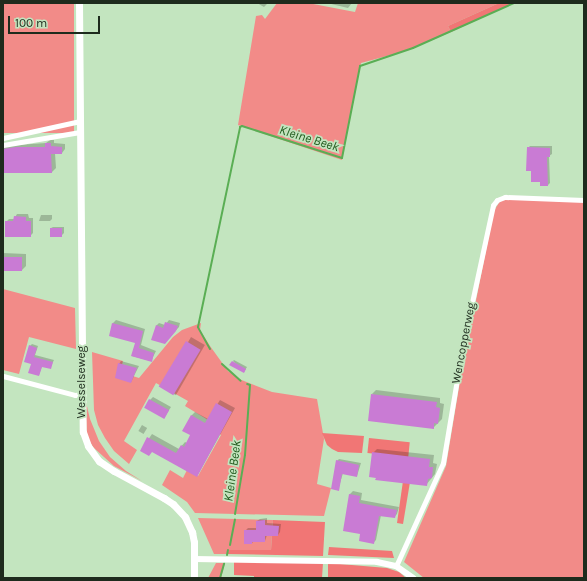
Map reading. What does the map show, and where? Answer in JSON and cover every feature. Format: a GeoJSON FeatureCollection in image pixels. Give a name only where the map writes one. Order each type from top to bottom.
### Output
{"type":"FeatureCollection","features":[{"type":"Feature","properties":{"kind":"main road","name":"Wesselseweg"},"geometry":{"type":"LineString","coordinates":[[79,3],[83,432],[88,446],[93,454],[106,466],[164,498],[180,510],[192,532],[194,578]]}},
{"type":"Feature","properties":{"kind":"street"},"geometry":{"type":"LineString","coordinates":[[3,138],[80,121]]}},
{"type":"Feature","properties":{"kind":"street"},"geometry":{"type":"LineString","coordinates":[[3,145],[80,132]]}},
{"type":"Feature","properties":{"kind":"street","name":"Wencopperweg"},"geometry":{"type":"LineString","coordinates":[[396,566],[443,463],[463,344],[492,205],[497,200],[505,197],[584,200]]}},
{"type":"Feature","properties":{"kind":"street"},"geometry":{"type":"LineString","coordinates":[[3,376],[75,395],[82,394]]}},
{"type":"Feature","properties":{"kind":"street"},"geometry":{"type":"LineString","coordinates":[[194,559],[377,562],[396,566],[413,578]]}},
{"type":"Feature","properties":{"kind":"shaded area"},"geometry":{"type":"Polygon","coordinates":[[[3,3],[74,3],[74,133],[3,133],[3,3]]]}},
{"type":"Feature","properties":{"kind":"shaded area"},"geometry":{"type":"Polygon","coordinates":[[[277,3],[308,3],[355,12],[358,3],[499,3],[448,26],[451,32],[409,50],[361,63],[342,160],[238,125],[256,16],[262,15],[265,19],[277,3]]]}},
{"type":"Feature","properties":{"kind":"shaded area"},"geometry":{"type":"Polygon","coordinates":[[[499,3],[514,3],[451,32],[448,26],[499,3]]]}},
{"type":"Feature","properties":{"kind":"shaded area"},"geometry":{"type":"Polygon","coordinates":[[[506,199],[584,201],[584,578],[424,578],[404,562],[446,466],[461,375],[494,211],[500,201],[506,199]]]}},
{"type":"Feature","properties":{"kind":"shaded area"},"geometry":{"type":"Polygon","coordinates":[[[3,289],[75,308],[76,349],[29,337],[19,374],[3,370],[3,289]]]}},
{"type":"Feature","properties":{"kind":"shaded area"},"geometry":{"type":"Polygon","coordinates":[[[201,323],[200,330],[210,346],[228,371],[239,379],[272,392],[317,399],[324,439],[317,484],[331,488],[324,516],[195,513],[187,502],[162,485],[170,470],[183,478],[187,470],[198,476],[221,435],[211,428],[213,423],[185,406],[188,401],[156,383],[124,441],[137,450],[129,464],[114,451],[105,438],[98,425],[94,410],[92,352],[123,361],[120,372],[139,378],[173,337],[182,330],[201,323]]]}},
{"type":"Feature","properties":{"kind":"shaded area"},"geometry":{"type":"Polygon","coordinates":[[[85,398],[90,419],[99,441],[110,457],[126,471],[142,481],[114,466],[94,448],[87,438],[85,398]]]}},
{"type":"Feature","properties":{"kind":"shaded area"},"geometry":{"type":"Polygon","coordinates":[[[322,433],[364,436],[362,453],[338,452],[332,449],[327,445],[322,433]]]}},
{"type":"Feature","properties":{"kind":"shaded area"},"geometry":{"type":"Polygon","coordinates":[[[369,438],[410,442],[408,457],[367,453],[369,438]]]}},
{"type":"Feature","properties":{"kind":"shaded area"},"geometry":{"type":"Polygon","coordinates":[[[403,481],[410,482],[403,524],[397,523],[403,481]]]}},
{"type":"Feature","properties":{"kind":"shaded area"},"geometry":{"type":"Polygon","coordinates":[[[198,518],[273,520],[271,550],[229,550],[227,554],[214,554],[198,518]]]}},
{"type":"Feature","properties":{"kind":"shaded area"},"geometry":{"type":"Polygon","coordinates":[[[273,520],[325,522],[323,556],[227,554],[229,550],[271,550],[273,520]]]}},
{"type":"Feature","properties":{"kind":"shaded area"},"geometry":{"type":"Polygon","coordinates":[[[329,547],[392,551],[394,558],[328,555],[329,547]]]}},
{"type":"Feature","properties":{"kind":"shaded area"},"geometry":{"type":"Polygon","coordinates":[[[234,562],[323,563],[322,578],[254,578],[254,576],[234,575],[234,562]]]}},
{"type":"Feature","properties":{"kind":"shaded area"},"geometry":{"type":"Polygon","coordinates":[[[216,563],[225,563],[221,578],[208,578],[216,563]]]}},
{"type":"Feature","properties":{"kind":"shaded area"},"geometry":{"type":"Polygon","coordinates":[[[328,563],[387,568],[399,572],[406,578],[328,578],[328,563]]]}},
{"type":"Feature","properties":{"kind":"building"},"geometry":{"type":"Polygon","coordinates":[[[45,143],[51,143],[51,146],[62,147],[62,154],[51,154],[52,173],[3,173],[3,149],[16,147],[45,147],[45,143]]]}},
{"type":"Feature","properties":{"kind":"building"},"geometry":{"type":"Polygon","coordinates":[[[527,147],[550,148],[550,157],[547,157],[548,186],[540,186],[540,182],[531,182],[531,171],[526,171],[527,147]]]}},
{"type":"Feature","properties":{"kind":"building"},"geometry":{"type":"Polygon","coordinates":[[[14,216],[26,217],[26,221],[31,221],[31,237],[5,237],[5,221],[13,221],[14,216]]]}},
{"type":"Feature","properties":{"kind":"building"},"geometry":{"type":"Polygon","coordinates":[[[50,228],[62,228],[62,237],[50,237],[50,228]]]}},
{"type":"Feature","properties":{"kind":"building"},"geometry":{"type":"Polygon","coordinates":[[[3,257],[22,257],[22,271],[3,271],[3,257]]]}},
{"type":"Feature","properties":{"kind":"building"},"geometry":{"type":"Polygon","coordinates":[[[165,322],[178,326],[176,331],[165,344],[151,340],[156,325],[163,328],[165,322]]]}},
{"type":"Feature","properties":{"kind":"building"},"geometry":{"type":"Polygon","coordinates":[[[112,323],[143,331],[139,348],[154,353],[152,362],[131,356],[135,343],[109,336],[112,323]]]}},
{"type":"Feature","properties":{"kind":"building"},"geometry":{"type":"Polygon","coordinates":[[[186,341],[201,350],[173,395],[159,386],[186,341]]]}},
{"type":"Feature","properties":{"kind":"building"},"geometry":{"type":"Polygon","coordinates":[[[29,345],[37,348],[34,357],[53,362],[51,369],[42,367],[39,376],[28,373],[31,364],[24,362],[29,345]]]}},
{"type":"Feature","properties":{"kind":"building"},"geometry":{"type":"Polygon","coordinates":[[[232,361],[246,369],[244,373],[229,365],[232,361]]]}},
{"type":"Feature","properties":{"kind":"building"},"geometry":{"type":"Polygon","coordinates":[[[118,363],[137,368],[131,383],[115,378],[118,363]]]}},
{"type":"Feature","properties":{"kind":"building"},"geometry":{"type":"Polygon","coordinates":[[[371,394],[437,402],[436,407],[440,408],[438,424],[434,423],[434,429],[368,421],[371,394]]]}},
{"type":"Feature","properties":{"kind":"building"},"geometry":{"type":"Polygon","coordinates":[[[149,399],[169,410],[164,419],[144,408],[149,399]]]}},
{"type":"Feature","properties":{"kind":"building"},"geometry":{"type":"Polygon","coordinates":[[[216,403],[232,412],[197,477],[152,452],[149,456],[140,451],[147,437],[176,453],[181,445],[184,447],[190,435],[182,431],[191,415],[205,423],[216,403]]]}},
{"type":"Feature","properties":{"kind":"building"},"geometry":{"type":"Polygon","coordinates":[[[372,452],[430,459],[429,467],[433,467],[432,478],[428,479],[427,486],[375,480],[376,478],[369,477],[372,452]]]}},
{"type":"Feature","properties":{"kind":"building"},"geometry":{"type":"Polygon","coordinates":[[[336,460],[359,465],[357,477],[342,474],[339,491],[331,489],[336,460]]]}},
{"type":"Feature","properties":{"kind":"building"},"geometry":{"type":"Polygon","coordinates":[[[349,494],[360,496],[359,503],[397,510],[395,518],[379,516],[374,544],[359,541],[360,534],[343,531],[349,494]]]}},
{"type":"Feature","properties":{"kind":"building"},"geometry":{"type":"Polygon","coordinates":[[[265,520],[265,525],[279,526],[278,536],[265,536],[265,542],[252,542],[252,544],[244,544],[244,530],[256,530],[256,521],[265,520]]]}},
{"type":"Feature","properties":{"kind":"waterway","name":"Kleine Beek"},"geometry":{"type":"LineString","coordinates":[[210,349],[198,327],[240,127],[242,126],[342,158],[360,66],[413,48],[514,3]]}},
{"type":"Feature","properties":{"kind":"waterway","name":"Kleine Beek"},"geometry":{"type":"LineString","coordinates":[[222,364],[241,381]]}},
{"type":"Feature","properties":{"kind":"waterway","name":"Kleine Beek"},"geometry":{"type":"LineString","coordinates":[[235,514],[245,455],[250,385],[247,384]]}},
{"type":"Feature","properties":{"kind":"waterway","name":"Kleine Beek"},"geometry":{"type":"LineString","coordinates":[[230,545],[235,519]]}},
{"type":"Feature","properties":{"kind":"waterway","name":"Kleine Beek"},"geometry":{"type":"LineString","coordinates":[[227,555],[228,550]]}},
{"type":"Feature","properties":{"kind":"waterway","name":"Kleine Beek"},"geometry":{"type":"LineString","coordinates":[[220,578],[224,564]]}}]}
